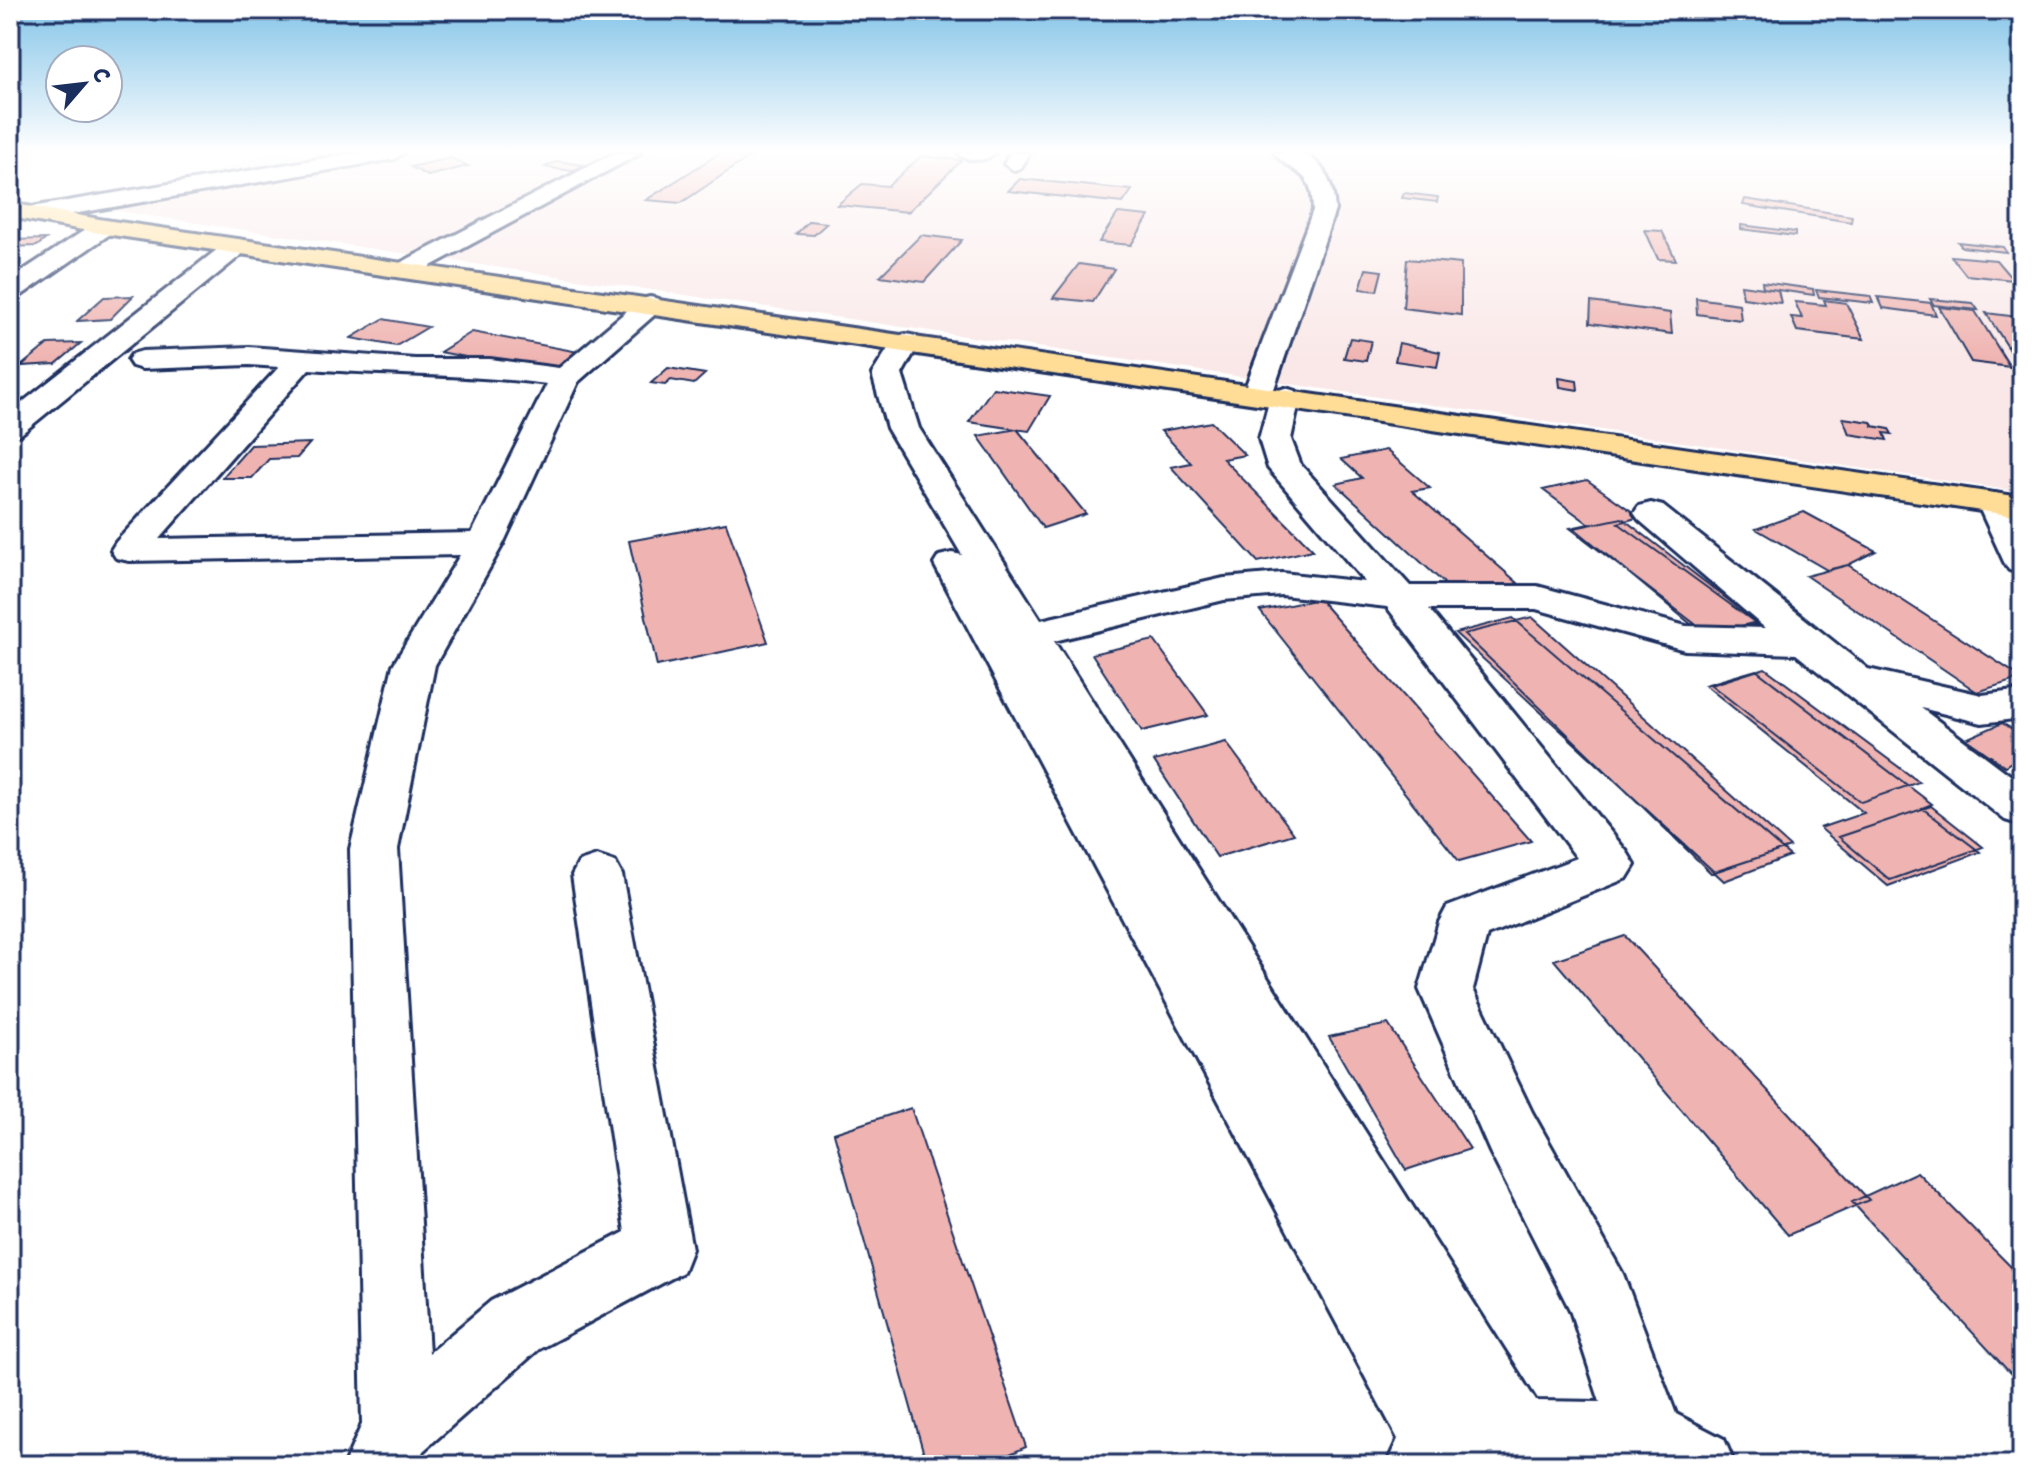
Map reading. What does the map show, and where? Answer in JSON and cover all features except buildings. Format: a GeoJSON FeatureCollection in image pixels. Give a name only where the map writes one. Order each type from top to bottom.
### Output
{"type":"FeatureCollection","features":[{"type":"Feature","properties":{"kind":"main road"},"geometry":{"type":"LineString","coordinates":[[77,222],[2008,505]]}},
{"type":"Feature","properties":{"kind":"street"},"geometry":{"type":"LineString","coordinates":[[405,270],[498,222]]}},
{"type":"Feature","properties":{"kind":"street"},"geometry":{"type":"LineString","coordinates":[[892,340],[860,367],[868,411],[1441,1463],[1526,1451],[1673,1452],[1599,1298],[1511,1132],[1446,989],[1465,922],[1610,865],[1399,597],[1285,468],[1275,439],[1271,395],[1321,222]]}},
{"type":"Feature","properties":{"kind":"street"},"geometry":{"type":"LineString","coordinates":[[10,291],[105,227]]}},
{"type":"Feature","properties":{"kind":"street"},"geometry":{"type":"LineString","coordinates":[[10,427],[237,246]]}},
{"type":"Feature","properties":{"kind":"street"},"geometry":{"type":"LineString","coordinates":[[389,1445],[374,849],[414,665],[485,544],[565,378],[650,305]]}},
{"type":"Feature","properties":{"kind":"street"},"geometry":{"type":"LineString","coordinates":[[892,340],[887,374],[903,428],[1526,1451]]}},
{"type":"Feature","properties":{"kind":"street"},"geometry":{"type":"LineString","coordinates":[[142,360],[249,356],[415,368],[490,368],[565,378]]}},
{"type":"Feature","properties":{"kind":"street"},"geometry":{"type":"LineString","coordinates":[[301,360],[129,550],[485,544]]}},
{"type":"Feature","properties":{"kind":"street"},"geometry":{"type":"LineString","coordinates":[[2008,505],[2022,562]]}},
{"type":"Feature","properties":{"kind":"street"},"geometry":{"type":"LineString","coordinates":[[1651,513],[1806,642],[2022,808]]}},
{"type":"Feature","properties":{"kind":"street"},"geometry":{"type":"LineString","coordinates":[[1029,635],[1224,589],[1282,584],[1399,597],[1537,598],[1685,638],[1806,642]]}},
{"type":"Feature","properties":{"kind":"street"},"geometry":{"type":"LineString","coordinates":[[1854,678],[1982,709],[2022,704]]}},
{"type":"Feature","properties":{"kind":"street"},"geometry":{"type":"LineString","coordinates":[[389,1445],[515,1325],[660,1249],[597,875]]}},
{"type":"Feature","properties":{"kind":"shaded area"},"geometry":{"type":"Polygon","coordinates":[[[189,222],[2022,222],[2022,492],[189,222]]]}}]}
